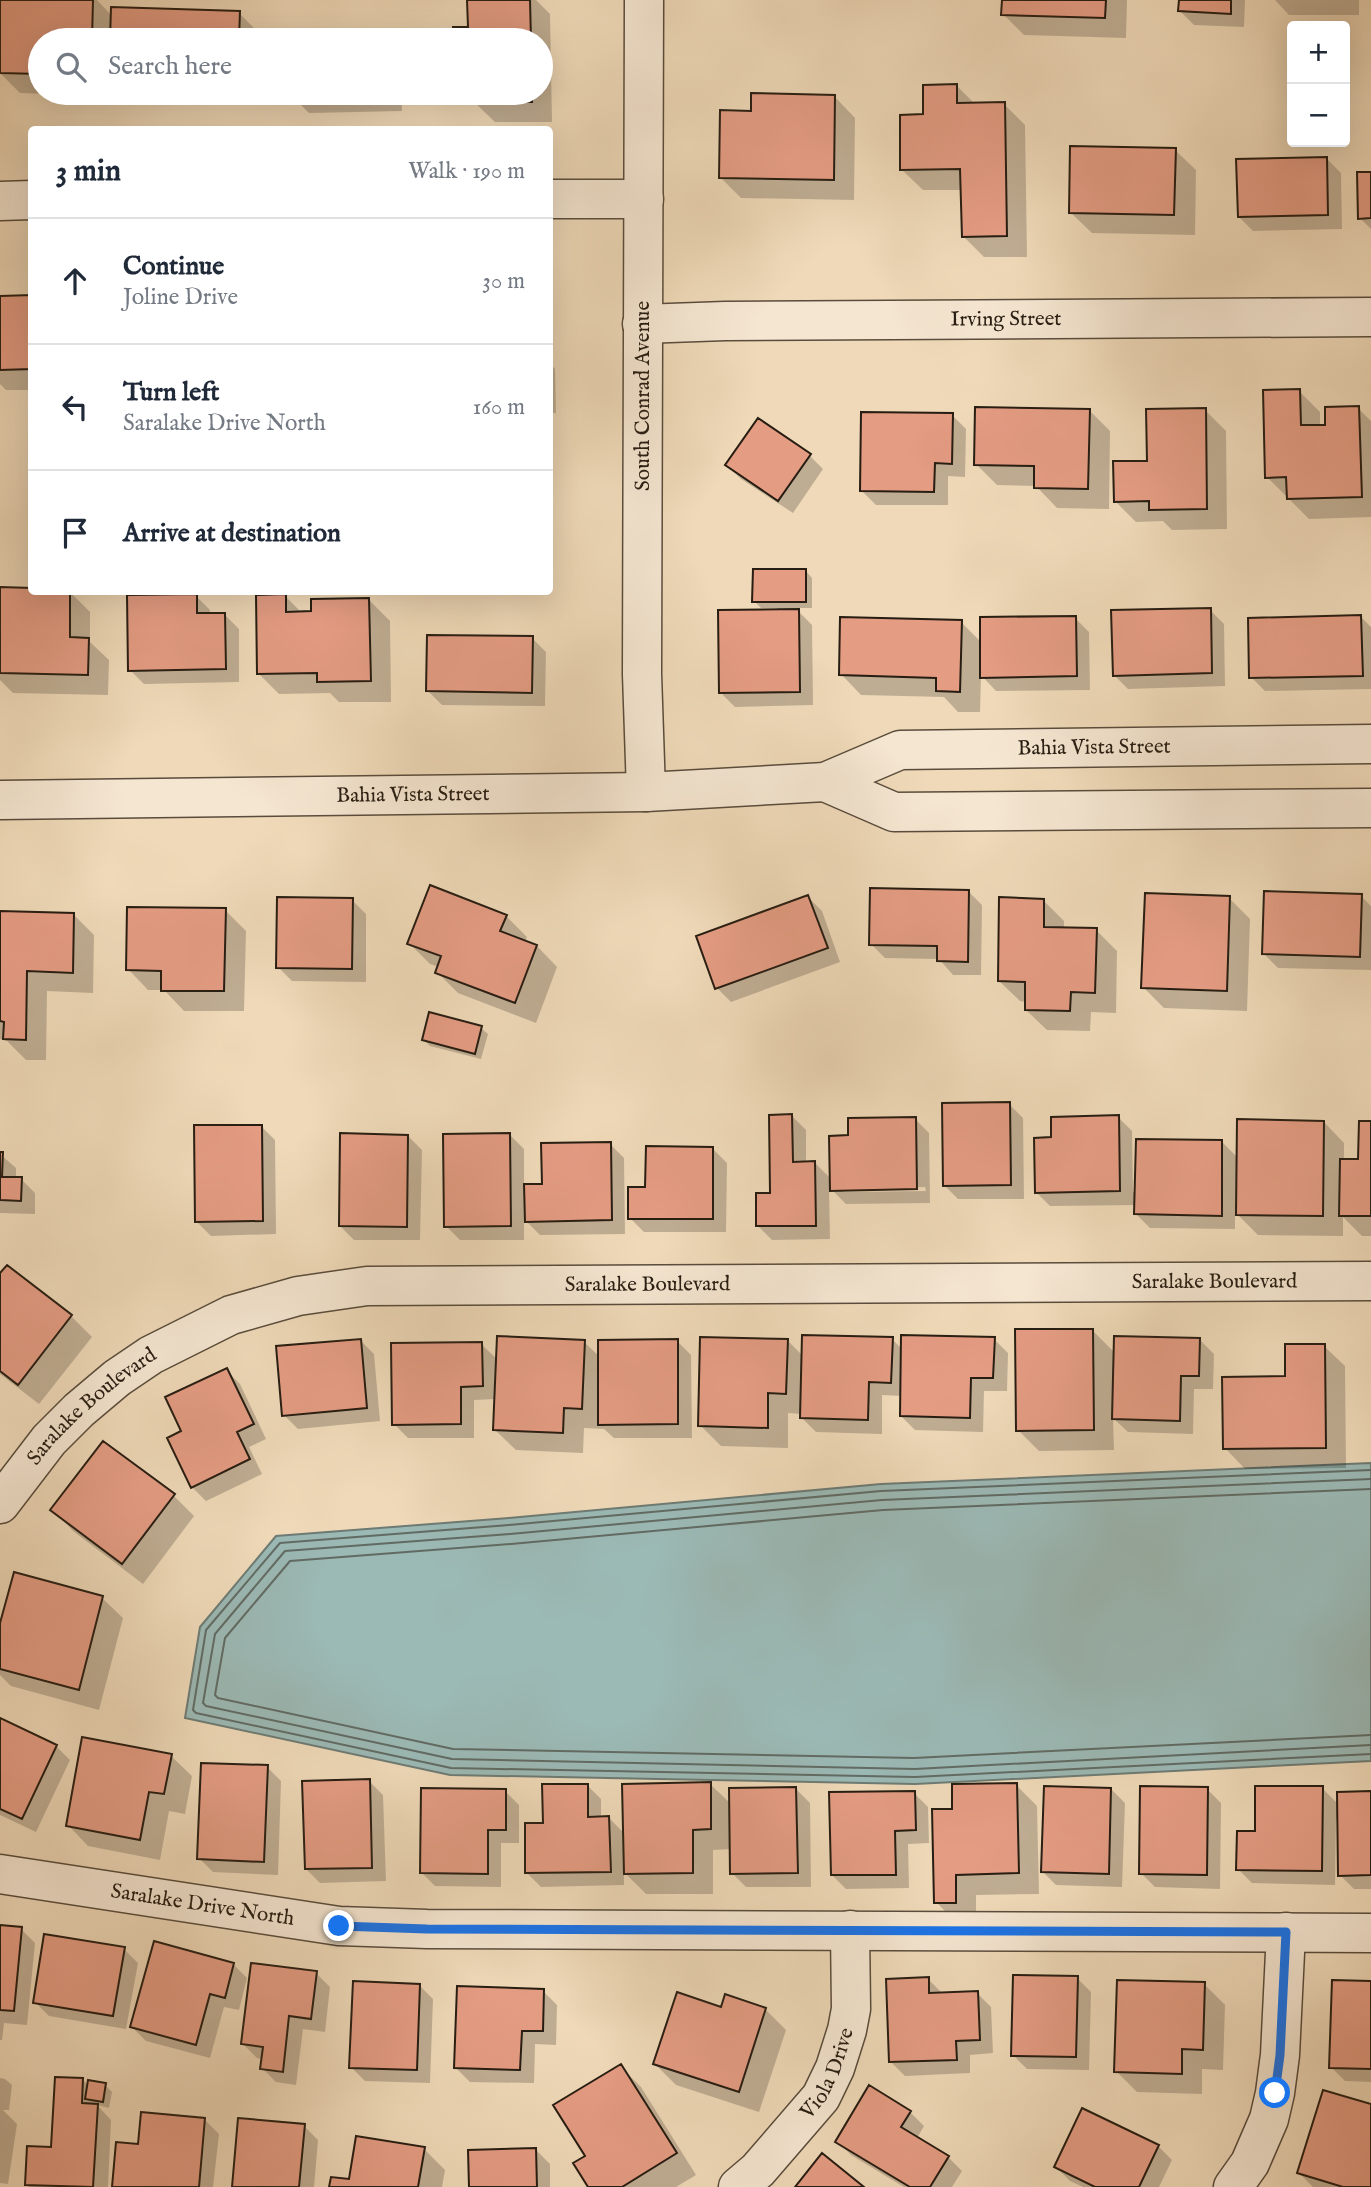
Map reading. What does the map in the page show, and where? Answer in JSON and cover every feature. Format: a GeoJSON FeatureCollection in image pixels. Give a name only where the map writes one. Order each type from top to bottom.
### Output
{"type":"FeatureCollection","features":[{"type":"Feature","properties":{"kind":"street","name":"South Conrad Avenue"},"geometry":{"type":"LineString","coordinates":[[644,0],[642,674],[646,792]]}},
{"type":"Feature","properties":{"kind":"street"},"geometry":{"type":"LineString","coordinates":[[553,199],[644,199]]}},
{"type":"Feature","properties":{"kind":"street"},"geometry":{"type":"LineString","coordinates":[[0,201],[28,200]]}},
{"type":"Feature","properties":{"kind":"street","name":"Irving Street"},"geometry":{"type":"LineString","coordinates":[[642,324],[1371,317]]}},
{"type":"Feature","properties":{"kind":"street","name":"Bahia Vista Street"},"geometry":{"type":"LineString","coordinates":[[0,800],[646,792],[825,782],[900,750],[1371,744]]}},
{"type":"Feature","properties":{"kind":"street","name":"Bahia Vista Street"},"geometry":{"type":"LineString","coordinates":[[825,782],[894,812],[1371,808]]}},
{"type":"Feature","properties":{"kind":"street","name":"Saralake Boulevard"},"geometry":{"type":"LineString","coordinates":[[0,1504],[49,1440],[117,1378],[150,1355],[231,1315],[298,1296],[367,1286],[1371,1281]]}},
{"type":"Feature","properties":{"kind":"street","name":"Saralake Drive North"},"geometry":{"type":"LineString","coordinates":[[0,1874],[339,1926],[440,1929],[1371,1933]]}},
{"type":"Feature","properties":{"kind":"street","name":"Viola Drive"},"geometry":{"type":"LineString","coordinates":[[738,2187],[758,2170],[821,2097],[835,2068],[851,2009],[850,1930]]}},
{"type":"Feature","properties":{"kind":"street"},"geometry":{"type":"LineString","coordinates":[[1233,2187],[1250,2163],[1269,2119],[1275,2093],[1280,2055],[1286,1932]]}},
{"type":"Feature","properties":{"kind":"water"},"geometry":{"type":"Polygon","coordinates":[[[1371,1463],[1371,1761],[915,1784],[450,1775],[185,1718],[200,1627],[276,1536],[881,1484],[1371,1463]]]}},
{"type":"Feature","properties":{"kind":"building"},"geometry":{"type":"Polygon","coordinates":[[[0,0],[93,0],[92,28],[28,28],[28,74],[0,73],[0,0]]]}},
{"type":"Feature","properties":{"kind":"building"},"geometry":{"type":"Polygon","coordinates":[[[467,0],[530,0],[531,28],[453,28],[468,27],[467,0]]]}},
{"type":"Feature","properties":{"kind":"building"},"geometry":{"type":"Polygon","coordinates":[[[1002,0],[1106,0],[1105,18],[1001,15],[1002,0]]]}},
{"type":"Feature","properties":{"kind":"building"},"geometry":{"type":"Polygon","coordinates":[[[1179,0],[1231,0],[1231,14],[1178,11],[1179,0]]]}},
{"type":"Feature","properties":{"kind":"building"},"geometry":{"type":"Polygon","coordinates":[[[111,7],[240,11],[239,28],[110,28],[111,7]]]}},
{"type":"Feature","properties":{"kind":"building"},"geometry":{"type":"Polygon","coordinates":[[[957,84],[957,103],[1005,102],[1007,236],[962,237],[960,169],[900,170],[900,115],[923,114],[923,85],[957,84]]]}},
{"type":"Feature","properties":{"kind":"building"},"geometry":{"type":"Polygon","coordinates":[[[751,93],[835,95],[834,180],[719,178],[720,110],[751,111],[751,93]]]}},
{"type":"Feature","properties":{"kind":"building"},"geometry":{"type":"Polygon","coordinates":[[[1070,146],[1176,148],[1174,215],[1069,213],[1070,146]]]}},
{"type":"Feature","properties":{"kind":"building"},"geometry":{"type":"Polygon","coordinates":[[[1327,157],[1328,215],[1238,217],[1236,159],[1327,157]]]}},
{"type":"Feature","properties":{"kind":"building"},"geometry":{"type":"Polygon","coordinates":[[[1357,172],[1371,172],[1371,218],[1358,219],[1357,172]]]}},
{"type":"Feature","properties":{"kind":"building"},"geometry":{"type":"Polygon","coordinates":[[[28,295],[28,369],[0,370],[0,296],[28,295]]]}},
{"type":"Feature","properties":{"kind":"building"},"geometry":{"type":"Polygon","coordinates":[[[1300,389],[1301,425],[1325,425],[1325,407],[1359,406],[1362,497],[1287,499],[1286,477],[1265,478],[1263,390],[1300,389]]]}},
{"type":"Feature","properties":{"kind":"building"},"geometry":{"type":"Polygon","coordinates":[[[975,407],[1090,409],[1088,489],[1034,488],[1034,466],[974,465],[975,407]]]}},
{"type":"Feature","properties":{"kind":"building"},"geometry":{"type":"Polygon","coordinates":[[[1206,408],[1207,509],[1149,510],[1149,501],[1114,502],[1113,461],[1147,461],[1146,409],[1206,408]]]}},
{"type":"Feature","properties":{"kind":"building"},"geometry":{"type":"Polygon","coordinates":[[[861,412],[953,413],[952,464],[935,463],[934,492],[860,491],[861,412]]]}},
{"type":"Feature","properties":{"kind":"building"},"geometry":{"type":"Polygon","coordinates":[[[758,418],[811,454],[778,501],[725,465],[758,418]]]}},
{"type":"Feature","properties":{"kind":"building"},"geometry":{"type":"Polygon","coordinates":[[[753,569],[806,569],[806,602],[752,602],[753,569]]]}},
{"type":"Feature","properties":{"kind":"building"},"geometry":{"type":"Polygon","coordinates":[[[0,587],[28,588],[28,595],[70,595],[70,637],[89,638],[88,675],[0,673],[0,587]]]}},
{"type":"Feature","properties":{"kind":"building"},"geometry":{"type":"Polygon","coordinates":[[[127,595],[197,595],[197,613],[225,613],[226,669],[128,671],[127,595]]]}},
{"type":"Feature","properties":{"kind":"building"},"geometry":{"type":"Polygon","coordinates":[[[256,595],[286,595],[286,612],[311,611],[311,599],[369,598],[371,681],[317,682],[317,673],[257,674],[256,595]]]}},
{"type":"Feature","properties":{"kind":"building"},"geometry":{"type":"Polygon","coordinates":[[[1211,608],[1212,673],[1113,676],[1111,610],[1211,608]]]}},
{"type":"Feature","properties":{"kind":"building"},"geometry":{"type":"Polygon","coordinates":[[[799,609],[800,692],[719,693],[718,610],[799,609]]]}},
{"type":"Feature","properties":{"kind":"building"},"geometry":{"type":"Polygon","coordinates":[[[1361,615],[1363,676],[1249,678],[1248,618],[1361,615]]]}},
{"type":"Feature","properties":{"kind":"building"},"geometry":{"type":"Polygon","coordinates":[[[1076,616],[1077,676],[980,678],[980,617],[1076,616]]]}},
{"type":"Feature","properties":{"kind":"building"},"geometry":{"type":"Polygon","coordinates":[[[840,617],[962,620],[960,692],[936,691],[936,678],[839,675],[840,617]]]}},
{"type":"Feature","properties":{"kind":"building"},"geometry":{"type":"Polygon","coordinates":[[[427,635],[533,636],[532,693],[426,691],[427,635]]]}},
{"type":"Feature","properties":{"kind":"building"},"geometry":{"type":"Polygon","coordinates":[[[430,885],[507,915],[500,931],[537,945],[515,1003],[435,973],[441,956],[407,944],[430,885]]]}},
{"type":"Feature","properties":{"kind":"building"},"geometry":{"type":"Polygon","coordinates":[[[870,888],[969,890],[968,962],[937,961],[937,946],[869,945],[870,888]]]}},
{"type":"Feature","properties":{"kind":"building"},"geometry":{"type":"Polygon","coordinates":[[[1264,891],[1362,894],[1360,957],[1262,954],[1264,891]]]}},
{"type":"Feature","properties":{"kind":"building"},"geometry":{"type":"Polygon","coordinates":[[[1145,893],[1230,896],[1227,991],[1141,988],[1145,893]]]}},
{"type":"Feature","properties":{"kind":"building"},"geometry":{"type":"Polygon","coordinates":[[[808,895],[828,948],[715,989],[696,936],[808,895]]]}},
{"type":"Feature","properties":{"kind":"building"},"geometry":{"type":"Polygon","coordinates":[[[277,897],[353,898],[352,969],[276,968],[277,897]]]}},
{"type":"Feature","properties":{"kind":"building"},"geometry":{"type":"Polygon","coordinates":[[[999,897],[1044,899],[1044,927],[1097,928],[1095,993],[1071,992],[1070,1011],[1025,1010],[1025,982],[998,981],[999,897]]]}},
{"type":"Feature","properties":{"kind":"building"},"geometry":{"type":"Polygon","coordinates":[[[127,907],[226,908],[224,991],[161,991],[161,971],[126,970],[127,907]]]}},
{"type":"Feature","properties":{"kind":"building"},"geometry":{"type":"Polygon","coordinates":[[[0,911],[74,913],[73,973],[27,971],[26,1040],[3,1039],[4,1022],[0,1021],[0,911]]]}},
{"type":"Feature","properties":{"kind":"building"},"geometry":{"type":"Polygon","coordinates":[[[429,1012],[482,1026],[475,1054],[422,1040],[429,1012]]]}},
{"type":"Feature","properties":{"kind":"building"},"geometry":{"type":"Polygon","coordinates":[[[1010,1102],[1011,1185],[943,1186],[942,1103],[1010,1102]]]}},
{"type":"Feature","properties":{"kind":"building"},"geometry":{"type":"Polygon","coordinates":[[[792,1114],[793,1162],[815,1161],[816,1226],[756,1226],[756,1193],[770,1193],[769,1115],[792,1114]]]}},
{"type":"Feature","properties":{"kind":"building"},"geometry":{"type":"Polygon","coordinates":[[[1119,1115],[1120,1191],[1035,1193],[1034,1138],[1051,1137],[1051,1117],[1119,1115]]]}},
{"type":"Feature","properties":{"kind":"building"},"geometry":{"type":"Polygon","coordinates":[[[916,1117],[917,1189],[830,1191],[829,1136],[848,1135],[848,1118],[916,1117]]]}},
{"type":"Feature","properties":{"kind":"building"},"geometry":{"type":"Polygon","coordinates":[[[1237,1119],[1324,1121],[1323,1216],[1236,1215],[1237,1119]]]}},
{"type":"Feature","properties":{"kind":"building"},"geometry":{"type":"Polygon","coordinates":[[[1359,1121],[1371,1121],[1371,1216],[1339,1216],[1340,1159],[1358,1159],[1359,1121]]]}},
{"type":"Feature","properties":{"kind":"building"},"geometry":{"type":"Polygon","coordinates":[[[194,1125],[262,1125],[263,1221],[195,1222],[194,1125]]]}},
{"type":"Feature","properties":{"kind":"building"},"geometry":{"type":"Polygon","coordinates":[[[340,1133],[408,1135],[407,1227],[339,1226],[340,1133]]]}},
{"type":"Feature","properties":{"kind":"building"},"geometry":{"type":"Polygon","coordinates":[[[510,1133],[511,1226],[444,1227],[443,1134],[510,1133]]]}},
{"type":"Feature","properties":{"kind":"building"},"geometry":{"type":"Polygon","coordinates":[[[1136,1139],[1222,1140],[1222,1216],[1134,1214],[1136,1139]]]}},
{"type":"Feature","properties":{"kind":"building"},"geometry":{"type":"Polygon","coordinates":[[[611,1142],[612,1220],[525,1222],[524,1184],[542,1184],[541,1143],[611,1142]]]}},
{"type":"Feature","properties":{"kind":"building"},"geometry":{"type":"Polygon","coordinates":[[[646,1146],[713,1147],[713,1219],[628,1219],[628,1187],[645,1187],[646,1146]]]}},
{"type":"Feature","properties":{"kind":"building"},"geometry":{"type":"Polygon","coordinates":[[[0,1152],[3,1152],[2,1177],[22,1177],[21,1201],[0,1200],[0,1152]]]}},
{"type":"Feature","properties":{"kind":"building"},"geometry":{"type":"Polygon","coordinates":[[[7,1265],[72,1315],[18,1385],[0,1371],[0,1273],[7,1265]]]}},
{"type":"Feature","properties":{"kind":"building"},"geometry":{"type":"Polygon","coordinates":[[[1015,1329],[1093,1329],[1094,1430],[1016,1431],[1015,1329]]]}},
{"type":"Feature","properties":{"kind":"building"},"geometry":{"type":"Polygon","coordinates":[[[802,1335],[893,1337],[891,1383],[869,1382],[868,1420],[800,1418],[802,1335]]]}},
{"type":"Feature","properties":{"kind":"building"},"geometry":{"type":"Polygon","coordinates":[[[901,1335],[995,1337],[993,1378],[971,1378],[970,1418],[900,1416],[901,1335]]]}},
{"type":"Feature","properties":{"kind":"building"},"geometry":{"type":"Polygon","coordinates":[[[497,1336],[585,1340],[582,1409],[564,1408],[563,1433],[493,1430],[497,1336]]]}},
{"type":"Feature","properties":{"kind":"building"},"geometry":{"type":"Polygon","coordinates":[[[1114,1336],[1200,1338],[1199,1376],[1181,1376],[1180,1421],[1112,1419],[1114,1336]]]}},
{"type":"Feature","properties":{"kind":"building"},"geometry":{"type":"Polygon","coordinates":[[[700,1337],[788,1339],[786,1394],[768,1393],[768,1428],[698,1426],[700,1337]]]}},
{"type":"Feature","properties":{"kind":"building"},"geometry":{"type":"Polygon","coordinates":[[[361,1339],[367,1408],[282,1416],[276,1346],[361,1339]]]}},
{"type":"Feature","properties":{"kind":"building"},"geometry":{"type":"Polygon","coordinates":[[[678,1339],[678,1424],[598,1425],[598,1340],[678,1339]]]}},
{"type":"Feature","properties":{"kind":"building"},"geometry":{"type":"Polygon","coordinates":[[[482,1342],[483,1386],[461,1387],[461,1424],[392,1425],[391,1343],[482,1342]]]}},
{"type":"Feature","properties":{"kind":"building"},"geometry":{"type":"Polygon","coordinates":[[[1285,1344],[1325,1344],[1326,1448],[1223,1449],[1222,1377],[1285,1376],[1285,1344]]]}},
{"type":"Feature","properties":{"kind":"building"},"geometry":{"type":"Polygon","coordinates":[[[227,1368],[254,1424],[237,1432],[250,1459],[191,1488],[167,1438],[181,1431],[165,1397],[227,1368]]]}},
{"type":"Feature","properties":{"kind":"building"},"geometry":{"type":"Polygon","coordinates":[[[103,1441],[175,1494],[122,1564],[50,1510],[103,1441]]]}},
{"type":"Feature","properties":{"kind":"building"},"geometry":{"type":"Polygon","coordinates":[[[14,1572],[103,1596],[79,1690],[0,1669],[0,1623],[14,1572]]]}},
{"type":"Feature","properties":{"kind":"building"},"geometry":{"type":"Polygon","coordinates":[[[0,1718],[57,1745],[22,1819],[0,1809],[0,1718]]]}},
{"type":"Feature","properties":{"kind":"building"},"geometry":{"type":"Polygon","coordinates":[[[82,1737],[172,1754],[164,1794],[149,1792],[140,1840],[66,1826],[82,1737]]]}},
{"type":"Feature","properties":{"kind":"building"},"geometry":{"type":"Polygon","coordinates":[[[201,1763],[268,1765],[264,1862],[197,1859],[201,1763]]]}},
{"type":"Feature","properties":{"kind":"building"},"geometry":{"type":"Polygon","coordinates":[[[370,1779],[372,1868],[305,1869],[302,1781],[370,1779]]]}},
{"type":"Feature","properties":{"kind":"building"},"geometry":{"type":"Polygon","coordinates":[[[711,1782],[711,1829],[693,1830],[693,1873],[624,1874],[622,1784],[711,1782]]]}},
{"type":"Feature","properties":{"kind":"building"},"geometry":{"type":"Polygon","coordinates":[[[1017,1783],[1019,1873],[956,1875],[956,1903],[934,1903],[932,1809],[952,1809],[952,1784],[1017,1783]]]}},
{"type":"Feature","properties":{"kind":"building"},"geometry":{"type":"Polygon","coordinates":[[[542,1784],[588,1784],[588,1817],[609,1816],[611,1872],[525,1873],[525,1823],[543,1823],[542,1784]]]}},
{"type":"Feature","properties":{"kind":"building"},"geometry":{"type":"Polygon","coordinates":[[[1044,1786],[1111,1788],[1109,1874],[1041,1872],[1044,1786]]]}},
{"type":"Feature","properties":{"kind":"building"},"geometry":{"type":"Polygon","coordinates":[[[1140,1786],[1208,1787],[1207,1875],[1139,1874],[1140,1786]]]}},
{"type":"Feature","properties":{"kind":"building"},"geometry":{"type":"Polygon","coordinates":[[[1255,1786],[1323,1786],[1322,1871],[1236,1870],[1237,1831],[1255,1831],[1255,1786]]]}},
{"type":"Feature","properties":{"kind":"building"},"geometry":{"type":"Polygon","coordinates":[[[796,1787],[798,1873],[730,1874],[729,1788],[796,1787]]]}},
{"type":"Feature","properties":{"kind":"building"},"geometry":{"type":"Polygon","coordinates":[[[421,1788],[506,1789],[506,1830],[488,1830],[488,1874],[420,1873],[421,1788]]]}},
{"type":"Feature","properties":{"kind":"building"},"geometry":{"type":"Polygon","coordinates":[[[915,1791],[916,1830],[895,1831],[896,1875],[831,1875],[829,1792],[915,1791]]]}},
{"type":"Feature","properties":{"kind":"building"},"geometry":{"type":"Polygon","coordinates":[[[1371,1791],[1371,1875],[1338,1876],[1337,1792],[1371,1791]]]}},
{"type":"Feature","properties":{"kind":"building"},"geometry":{"type":"Polygon","coordinates":[[[0,1925],[22,1927],[14,2011],[0,2010],[0,1925]]]}},
{"type":"Feature","properties":{"kind":"building"},"geometry":{"type":"Polygon","coordinates":[[[44,1934],[125,1947],[113,2016],[33,2003],[44,1934]]]}},
{"type":"Feature","properties":{"kind":"building"},"geometry":{"type":"Polygon","coordinates":[[[154,1941],[234,1963],[225,1998],[210,1994],[196,2045],[130,2027],[154,1941]]]}},
{"type":"Feature","properties":{"kind":"building"},"geometry":{"type":"Polygon","coordinates":[[[251,1963],[317,1971],[311,2019],[289,2016],[283,2072],[260,2069],[263,2047],[241,2044],[251,1963]]]}},
{"type":"Feature","properties":{"kind":"building"},"geometry":{"type":"Polygon","coordinates":[[[1013,1975],[1078,1976],[1076,2057],[1011,2056],[1013,1975]]]}},
{"type":"Feature","properties":{"kind":"building"},"geometry":{"type":"Polygon","coordinates":[[[929,1977],[929,1993],[978,1991],[980,2040],[956,2041],[957,2060],[889,2062],[886,1979],[929,1977]]]}},
{"type":"Feature","properties":{"kind":"building"},"geometry":{"type":"Polygon","coordinates":[[[1117,1980],[1205,1982],[1203,2050],[1182,2049],[1182,2074],[1114,2072],[1117,1980]]]}},
{"type":"Feature","properties":{"kind":"building"},"geometry":{"type":"Polygon","coordinates":[[[1332,1980],[1371,1981],[1371,2069],[1329,2068],[1332,1980]]]}},
{"type":"Feature","properties":{"kind":"building"},"geometry":{"type":"Polygon","coordinates":[[[353,1981],[420,1984],[417,2070],[349,2068],[353,1981]]]}},
{"type":"Feature","properties":{"kind":"building"},"geometry":{"type":"Polygon","coordinates":[[[457,1986],[544,1989],[543,2031],[522,2031],[520,2070],[454,2068],[457,1986]]]}},
{"type":"Feature","properties":{"kind":"building"},"geometry":{"type":"Polygon","coordinates":[[[677,1992],[721,2007],[725,1994],[766,2008],[739,2092],[653,2064],[677,1992]]]}},
{"type":"Feature","properties":{"kind":"building"},"geometry":{"type":"Polygon","coordinates":[[[621,2064],[677,2153],[622,2187],[588,2187],[573,2163],[585,2156],[553,2105],[621,2064]]]}},
{"type":"Feature","properties":{"kind":"building"},"geometry":{"type":"Polygon","coordinates":[[[55,2077],[83,2078],[82,2103],[98,2104],[93,2187],[25,2185],[27,2146],[51,2147],[55,2077]]]}},
{"type":"Feature","properties":{"kind":"building"},"geometry":{"type":"Polygon","coordinates":[[[88,2080],[106,2083],[103,2102],[85,2099],[88,2080]]]}},
{"type":"Feature","properties":{"kind":"building"},"geometry":{"type":"Polygon","coordinates":[[[869,2085],[911,2111],[901,2127],[949,2156],[930,2187],[910,2187],[835,2142],[869,2085]]]}},
{"type":"Feature","properties":{"kind":"building"},"geometry":{"type":"Polygon","coordinates":[[[1323,2090],[1371,2104],[1371,2187],[1343,2187],[1297,2173],[1323,2090]]]}},
{"type":"Feature","properties":{"kind":"building"},"geometry":{"type":"Polygon","coordinates":[[[1082,2108],[1159,2145],[1139,2187],[1095,2187],[1054,2167],[1082,2108]]]}},
{"type":"Feature","properties":{"kind":"building"},"geometry":{"type":"Polygon","coordinates":[[[141,2112],[205,2118],[199,2187],[112,2187],[116,2142],[138,2144],[141,2112]]]}},
{"type":"Feature","properties":{"kind":"building"},"geometry":{"type":"Polygon","coordinates":[[[238,2118],[305,2124],[299,2187],[232,2187],[238,2118]]]}},
{"type":"Feature","properties":{"kind":"building"},"geometry":{"type":"Polygon","coordinates":[[[356,2136],[425,2147],[418,2187],[329,2187],[331,2177],[349,2179],[356,2136]]]}},
{"type":"Feature","properties":{"kind":"building"},"geometry":{"type":"Polygon","coordinates":[[[536,2148],[537,2187],[469,2187],[468,2150],[536,2148]]]}},
{"type":"Feature","properties":{"kind":"building"},"geometry":{"type":"Polygon","coordinates":[[[822,2153],[864,2187],[795,2187],[822,2153]]]}},
{"type":"Feature","properties":{"kind":"route"},"geometry":{"type":"LineString","coordinates":[[339,1926],[427,1929],[1286,1932],[1280,2055],[1275,2093]]}}]}
